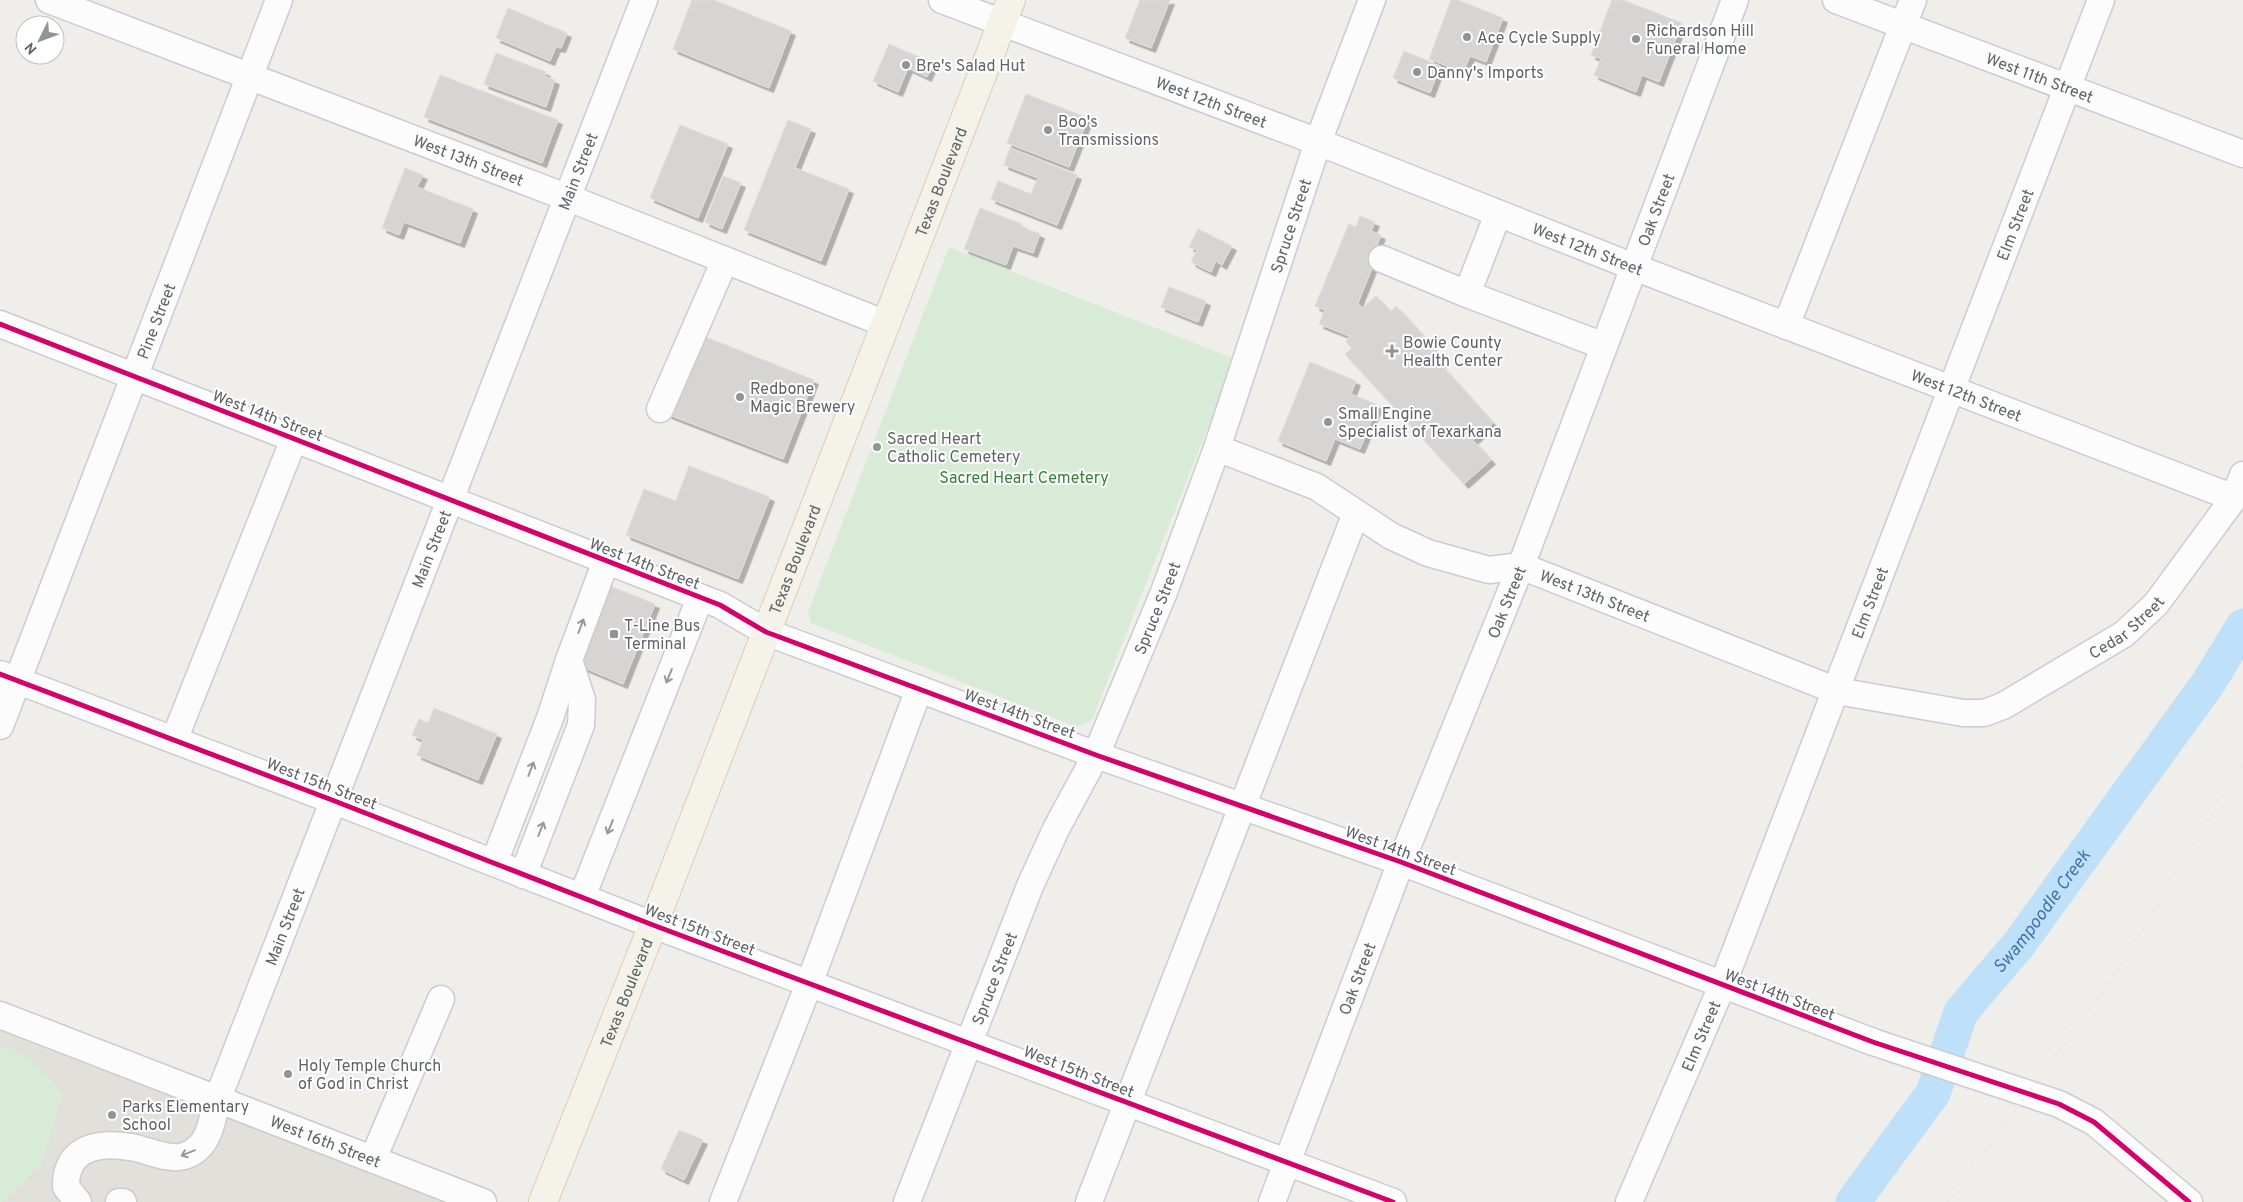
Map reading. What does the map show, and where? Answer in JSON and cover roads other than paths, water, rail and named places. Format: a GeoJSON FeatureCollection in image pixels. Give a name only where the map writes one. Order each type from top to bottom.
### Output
{"type":"FeatureCollection","features":[{"type":"Feature","properties":{"kind":"main road","name":"Texas Boulevard"},"geometry":{"type":"LineString","coordinates":[[543,1202],[653,925],[1006,12]]}},
{"type":"Feature","properties":{"kind":"street","name":"West 13th Street"},"geometry":{"type":"LineString","coordinates":[[49,0],[566,197],[886,324]]}},
{"type":"Feature","properties":{"kind":"street","name":"Pine Street"},"geometry":{"type":"LineString","coordinates":[[0,726],[8,678],[133,376],[251,78],[279,0]]}},
{"type":"Feature","properties":{"kind":"street","name":"Main Street"},"geometry":{"type":"LineString","coordinates":[[78,1202],[66,1187],[68,1165],[76,1155],[87,1149],[116,1145],[174,1158],[188,1156],[200,1148],[208,1132],[218,1098],[332,800],[451,501],[566,197],[644,0]]}},
{"type":"Feature","properties":{"kind":"street","name":"West 12th Street"},"geometry":{"type":"LineString","coordinates":[[942,0],[1006,12],[1318,142],[1786,326],[1953,389],[2239,487]]}},
{"type":"Feature","properties":{"kind":"street","name":"Spruce Street"},"geometry":{"type":"LineString","coordinates":[[907,1202],[1041,862],[1096,755],[1164,592],[1217,448],[1318,142],[1372,0]]}},
{"type":"Feature","properties":{"kind":"street","name":"Oak Street"},"geometry":{"type":"LineString","coordinates":[[1272,1202],[1401,862],[1521,566],[1735,0]]}},
{"type":"Feature","properties":{"kind":"street","name":"West 11th Street"},"geometry":{"type":"LineString","coordinates":[[1836,0],[2243,154]]}},
{"type":"Feature","properties":{"kind":"street"},"geometry":{"type":"LineString","coordinates":[[1786,326],[1913,0]]}},
{"type":"Feature","properties":{"kind":"street","name":"Elm Street"},"geometry":{"type":"LineString","coordinates":[[1629,1202],[1722,986],[1837,691],[2101,0]]}},
{"type":"Feature","properties":{"kind":"street"},"geometry":{"type":"LineString","coordinates":[[1467,294],[1498,214]]}},
{"type":"Feature","properties":{"kind":"street"},"geometry":{"type":"LineString","coordinates":[[1382,259],[1467,294],[1604,346]]}},
{"type":"Feature","properties":{"kind":"street"},"geometry":{"type":"LineString","coordinates":[[660,409],[724,260]]}},
{"type":"Feature","properties":{"kind":"street","name":"West 14th Street"},"geometry":{"type":"LineString","coordinates":[[0,324],[720,605],[766,632],[1096,755],[1401,862],[1722,986],[1900,1051],[2059,1104],[2094,1122],[2189,1202]]}},
{"type":"Feature","properties":{"kind":"street"},"geometry":{"type":"LineString","coordinates":[[174,740],[294,438]]}},
{"type":"Feature","properties":{"kind":"street","name":"West 13th Street"},"geometry":{"type":"LineString","coordinates":[[1217,448],[1317,488],[1391,536],[1428,553],[1489,570],[1521,566],[1837,691],[1957,710]]}},
{"type":"Feature","properties":{"kind":"street","name":"Cedar Street"},"geometry":{"type":"LineString","coordinates":[[1957,710],[1963,713],[1984,713],[2003,706],[2124,634],[2156,604],[2239,487]]}},
{"type":"Feature","properties":{"kind":"street"},"geometry":{"type":"LineString","coordinates":[[1089,1202],[1356,513]]}},
{"type":"Feature","properties":{"kind":"street"},"geometry":{"type":"LineString","coordinates":[[494,864],[550,718],[569,660],[606,562]]}},
{"type":"Feature","properties":{"kind":"street"},"geometry":{"type":"LineString","coordinates":[[582,897],[700,598]]}},
{"type":"Feature","properties":{"kind":"street"},"geometry":{"type":"LineString","coordinates":[[523,874],[581,725],[582,700],[569,660]]}},
{"type":"Feature","properties":{"kind":"street","name":"West 15th Street"},"geometry":{"type":"LineString","coordinates":[[8,678],[332,800],[653,925],[1393,1202]]}},
{"type":"Feature","properties":{"kind":"street"},"geometry":{"type":"LineString","coordinates":[[723,1202],[809,984],[919,689]]}},
{"type":"Feature","properties":{"kind":"street"},"geometry":{"type":"LineString","coordinates":[[373,1159],[441,999]]}},
{"type":"Feature","properties":{"kind":"street","name":"West 16th Street"},"geometry":{"type":"LineString","coordinates":[[0,1015],[484,1202]]}},
{"type":"Feature","properties":{"kind":"waterway","name":"Swampoodle Creek"},"geometry":{"type":"LineString","coordinates":[[1853,1202],[1933,1093],[1961,1012],[2019,944],[2209,682],[2243,626]]}},
{"type":"Feature","properties":{"kind":"railway"},"geometry":{"type":"LineString","coordinates":[[1948,1202],[2121,966],[2243,761]]}},
{"type":"Feature","properties":{"kind":"place","name":"Ace Cycle Supply"},"geometry":{"type":"Point","coordinates":[1467,37]}},
{"type":"Feature","properties":{"kind":"place","name":"Richardson Hill Funeral Home"},"geometry":{"type":"Point","coordinates":[1636,39]}},
{"type":"Feature","properties":{"kind":"place","name":"Bre's Salad Hut"},"geometry":{"type":"Point","coordinates":[906,65]}},
{"type":"Feature","properties":{"kind":"place","name":"Danny's Imports"},"geometry":{"type":"Point","coordinates":[1417,72]}},
{"type":"Feature","properties":{"kind":"place","name":"Boo's Transmissions"},"geometry":{"type":"Point","coordinates":[1048,130]}},
{"type":"Feature","properties":{"kind":"place","name":"Bowie County Health Center"},"geometry":{"type":"Point","coordinates":[1392,351]}},
{"type":"Feature","properties":{"kind":"place","name":"Redbone Magic Brewery"},"geometry":{"type":"Point","coordinates":[740,397]}},
{"type":"Feature","properties":{"kind":"place","name":"Small Engine Specialist of Texarkana"},"geometry":{"type":"Point","coordinates":[1328,422]}},
{"type":"Feature","properties":{"kind":"place","name":"Sacred Heart Catholic Cemetery"},"geometry":{"type":"Point","coordinates":[877,447]}},
{"type":"Feature","properties":{"kind":"place","name":"T-Line Bus Terminal"},"geometry":{"type":"Point","coordinates":[614,634]}},
{"type":"Feature","properties":{"kind":"place","name":"Holy Temple Church of God in Christ"},"geometry":{"type":"Point","coordinates":[288,1074]}},
{"type":"Feature","properties":{"kind":"place","name":"Parks Elementary School"},"geometry":{"type":"Point","coordinates":[112,1115]}},
{"type":"Feature","properties":{"kind":"park label","name":"Sacred Heart Cemetery"},"geometry":{"type":"Point","coordinates":[1024,477]}}]}
